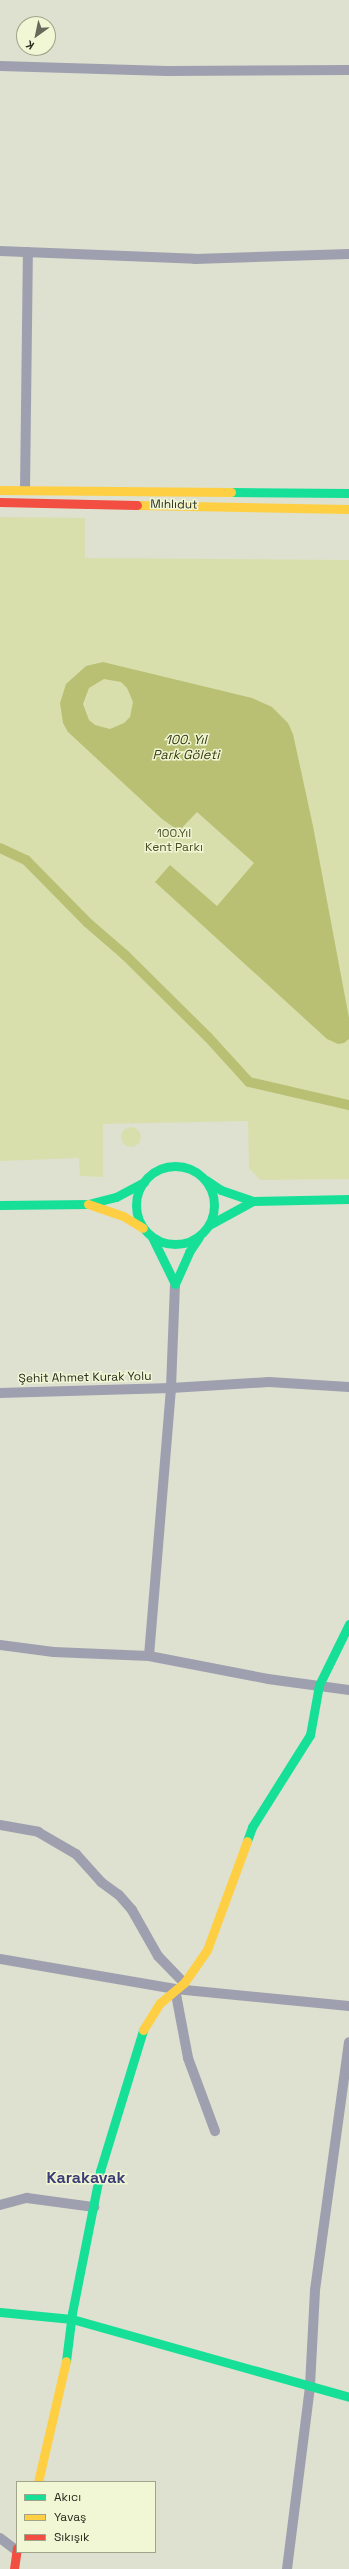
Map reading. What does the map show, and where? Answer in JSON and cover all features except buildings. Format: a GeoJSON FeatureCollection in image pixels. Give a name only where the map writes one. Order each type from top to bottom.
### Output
{"type":"FeatureCollection","features":[{"type":"Feature","properties":{"kind":"street"},"geometry":{"type":"LineString","coordinates":[[0,66],[167,70],[349,70]]}},
{"type":"Feature","properties":{"kind":"street"},"geometry":{"type":"LineString","coordinates":[[0,251],[195,259],[349,254]]}},
{"type":"Feature","properties":{"kind":"street"},"geometry":{"type":"LineString","coordinates":[[25,490],[28,252]]}},
{"type":"Feature","properties":{"kind":"street","name":"Mıhlıdut"},"geometry":{"type":"LineString","coordinates":[[0,490],[349,493]]}},
{"type":"Feature","properties":{"kind":"street","name":"Mıhlıdut"},"geometry":{"type":"LineString","coordinates":[[0,502],[349,508]]}},
{"type":"Feature","properties":{"kind":"street"},"geometry":{"type":"LineString","coordinates":[[0,1204],[88,1204],[121,1195],[144,1182],[164,1168],[176,1166],[189,1169],[222,1190],[253,1201],[349,1200]]}},
{"type":"Feature","properties":{"kind":"street"},"geometry":{"type":"LineString","coordinates":[[201,1176],[209,1186],[214,1199],[214,1213],[209,1226]]}},
{"type":"Feature","properties":{"kind":"street"},"geometry":{"type":"LineString","coordinates":[[143,1228],[136,1205],[144,1182]]}},
{"type":"Feature","properties":{"kind":"street"},"geometry":{"type":"LineString","coordinates":[[175,1284],[189,1252],[209,1226],[253,1201]]}},
{"type":"Feature","properties":{"kind":"street"},"geometry":{"type":"LineString","coordinates":[[88,1204],[123,1216],[162,1242],[175,1244],[188,1242],[200,1236]]}},
{"type":"Feature","properties":{"kind":"street"},"geometry":{"type":"LineString","coordinates":[[149,1656],[172,1388],[175,1284],[170,1270],[152,1236]]}},
{"type":"Feature","properties":{"kind":"street","name":"Şehit Ahmet Kurak Yolu"},"geometry":{"type":"LineString","coordinates":[[0,1393],[172,1388],[268,1382],[349,1387]]}},
{"type":"Feature","properties":{"kind":"street"},"geometry":{"type":"LineString","coordinates":[[38,2481],[64,2378],[72,2319],[100,2171],[143,2031],[160,2003],[184,1983],[207,1950],[252,1827],[310,1735],[319,1685],[349,1624]]}},
{"type":"Feature","properties":{"kind":"street"},"geometry":{"type":"LineString","coordinates":[[0,1645],[54,1652],[149,1656],[268,1679],[349,1690]]}},
{"type":"Feature","properties":{"kind":"street"},"geometry":{"type":"LineString","coordinates":[[0,1825],[38,1832],[76,1854],[101,1882],[119,1895],[132,1910],[158,1956],[184,1983]]}},
{"type":"Feature","properties":{"kind":"street"},"geometry":{"type":"LineString","coordinates":[[0,1959],[175,1989],[349,2006]]}},
{"type":"Feature","properties":{"kind":"street"},"geometry":{"type":"LineString","coordinates":[[175,1989],[188,2058],[215,2131]]}},
{"type":"Feature","properties":{"kind":"street"},"geometry":{"type":"LineString","coordinates":[[287,2569],[310,2386],[315,2290],[349,2042]]}},
{"type":"Feature","properties":{"kind":"street"},"geometry":{"type":"LineString","coordinates":[[0,2206],[27,2198],[94,2207]]}},
{"type":"Feature","properties":{"kind":"street"},"geometry":{"type":"LineString","coordinates":[[0,2312],[72,2319],[349,2397]]}},
{"type":"Feature","properties":{"kind":"street"},"geometry":{"type":"LineString","coordinates":[[0,2538],[16,2548]]}},
{"type":"Feature","properties":{"kind":"street"},"geometry":{"type":"LineString","coordinates":[[14,2569],[16,2553]]}},
{"type":"Feature","properties":{"kind":"green space","name":"100.Yıl Kent Parkı"},"geometry":{"type":"Polygon","coordinates":[[[0,517],[85,518],[85,558],[349,560],[349,1179],[260,1180],[249,1168],[248,1121],[103,1124],[103,1177],[80,1176],[79,1158],[0,1161],[0,517]]]}},
{"type":"Feature","properties":{"kind":"green space"},"geometry":{"type":"Polygon","coordinates":[[[131,1127],[138,1130],[141,1137],[138,1144],[131,1147],[124,1144],[121,1137],[124,1130],[131,1127]]]}},
{"type":"Feature","properties":{"kind":"water","name":"100. Yıl Park Göleti"},"geometry":{"type":"Polygon","coordinates":[[[103,662],[252,698],[272,707],[288,723],[293,734],[313,826],[349,1018],[349,1039],[344,1043],[338,1044],[327,1039],[155,882],[170,865],[217,906],[254,863],[197,812],[179,831],[162,819],[68,732],[63,723],[60,703],[66,684],[86,666],[103,662]],[[104,679],[89,688],[83,704],[89,720],[95,725],[110,729],[124,723],[130,717],[133,702],[127,688],[121,682],[104,679]]]}},
{"type":"Feature","properties":{"kind":"waterway"},"geometry":{"type":"LineString","coordinates":[[0,848],[26,860],[88,923],[125,955],[208,1037],[249,1082],[349,1105]]}},
{"type":"Feature","properties":{"kind":"traffic: fast"},"geometry":{"type":"LineString","coordinates":[[231,492],[349,493]]}},
{"type":"Feature","properties":{"kind":"traffic: fast"},"geometry":{"type":"LineString","coordinates":[[175,1166],[190,1169],[197,1173],[207,1183],[211,1190],[214,1205],[211,1220],[207,1227],[197,1237],[190,1241],[175,1244],[160,1241],[153,1237],[143,1227],[139,1220],[136,1205],[139,1190],[143,1183],[153,1173],[160,1169],[175,1166]]}},
{"type":"Feature","properties":{"kind":"traffic: fast"},"geometry":{"type":"LineString","coordinates":[[206,1180],[221,1190],[253,1201],[349,1199]]}},
{"type":"Feature","properties":{"kind":"traffic: fast"},"geometry":{"type":"LineString","coordinates":[[0,1205],[88,1204],[116,1197],[144,1182]]}},
{"type":"Feature","properties":{"kind":"traffic: fast"},"geometry":{"type":"LineString","coordinates":[[209,1225],[253,1201]]}},
{"type":"Feature","properties":{"kind":"traffic: fast"},"geometry":{"type":"LineString","coordinates":[[152,1237],[175,1284]]}},
{"type":"Feature","properties":{"kind":"traffic: fast"},"geometry":{"type":"LineString","coordinates":[[175,1284],[189,1252],[199,1237]]}},
{"type":"Feature","properties":{"kind":"traffic: fast"},"geometry":{"type":"LineString","coordinates":[[247,1841],[252,1827],[310,1735],[319,1685],[349,1624]]}},
{"type":"Feature","properties":{"kind":"traffic: fast"},"geometry":{"type":"LineString","coordinates":[[66,2361],[72,2313],[100,2171],[143,2030]]}},
{"type":"Feature","properties":{"kind":"traffic: fast"},"geometry":{"type":"LineString","coordinates":[[0,2312],[72,2319],[349,2397]]}},
{"type":"Feature","properties":{"kind":"traffic: slow"},"geometry":{"type":"LineString","coordinates":[[0,490],[231,492]]}},
{"type":"Feature","properties":{"kind":"traffic: slow"},"geometry":{"type":"LineString","coordinates":[[137,505],[349,509]]}},
{"type":"Feature","properties":{"kind":"traffic: slow"},"geometry":{"type":"LineString","coordinates":[[88,1204],[123,1216],[143,1228]]}},
{"type":"Feature","properties":{"kind":"traffic: slow"},"geometry":{"type":"LineString","coordinates":[[143,2030],[160,2003],[184,1983],[207,1950],[247,1841]]}},
{"type":"Feature","properties":{"kind":"traffic: slow"},"geometry":{"type":"LineString","coordinates":[[38,2481],[66,2361]]}},
{"type":"Feature","properties":{"kind":"traffic: jam"},"geometry":{"type":"LineString","coordinates":[[0,502],[137,505]]}},
{"type":"Feature","properties":{"kind":"traffic: jam"},"geometry":{"type":"LineString","coordinates":[[14,2569],[16,2553]]}},
{"type":"Feature","properties":{"kind":"district","name":"Karakavak"},"geometry":{"type":"Point","coordinates":[86,2178]}}]}
